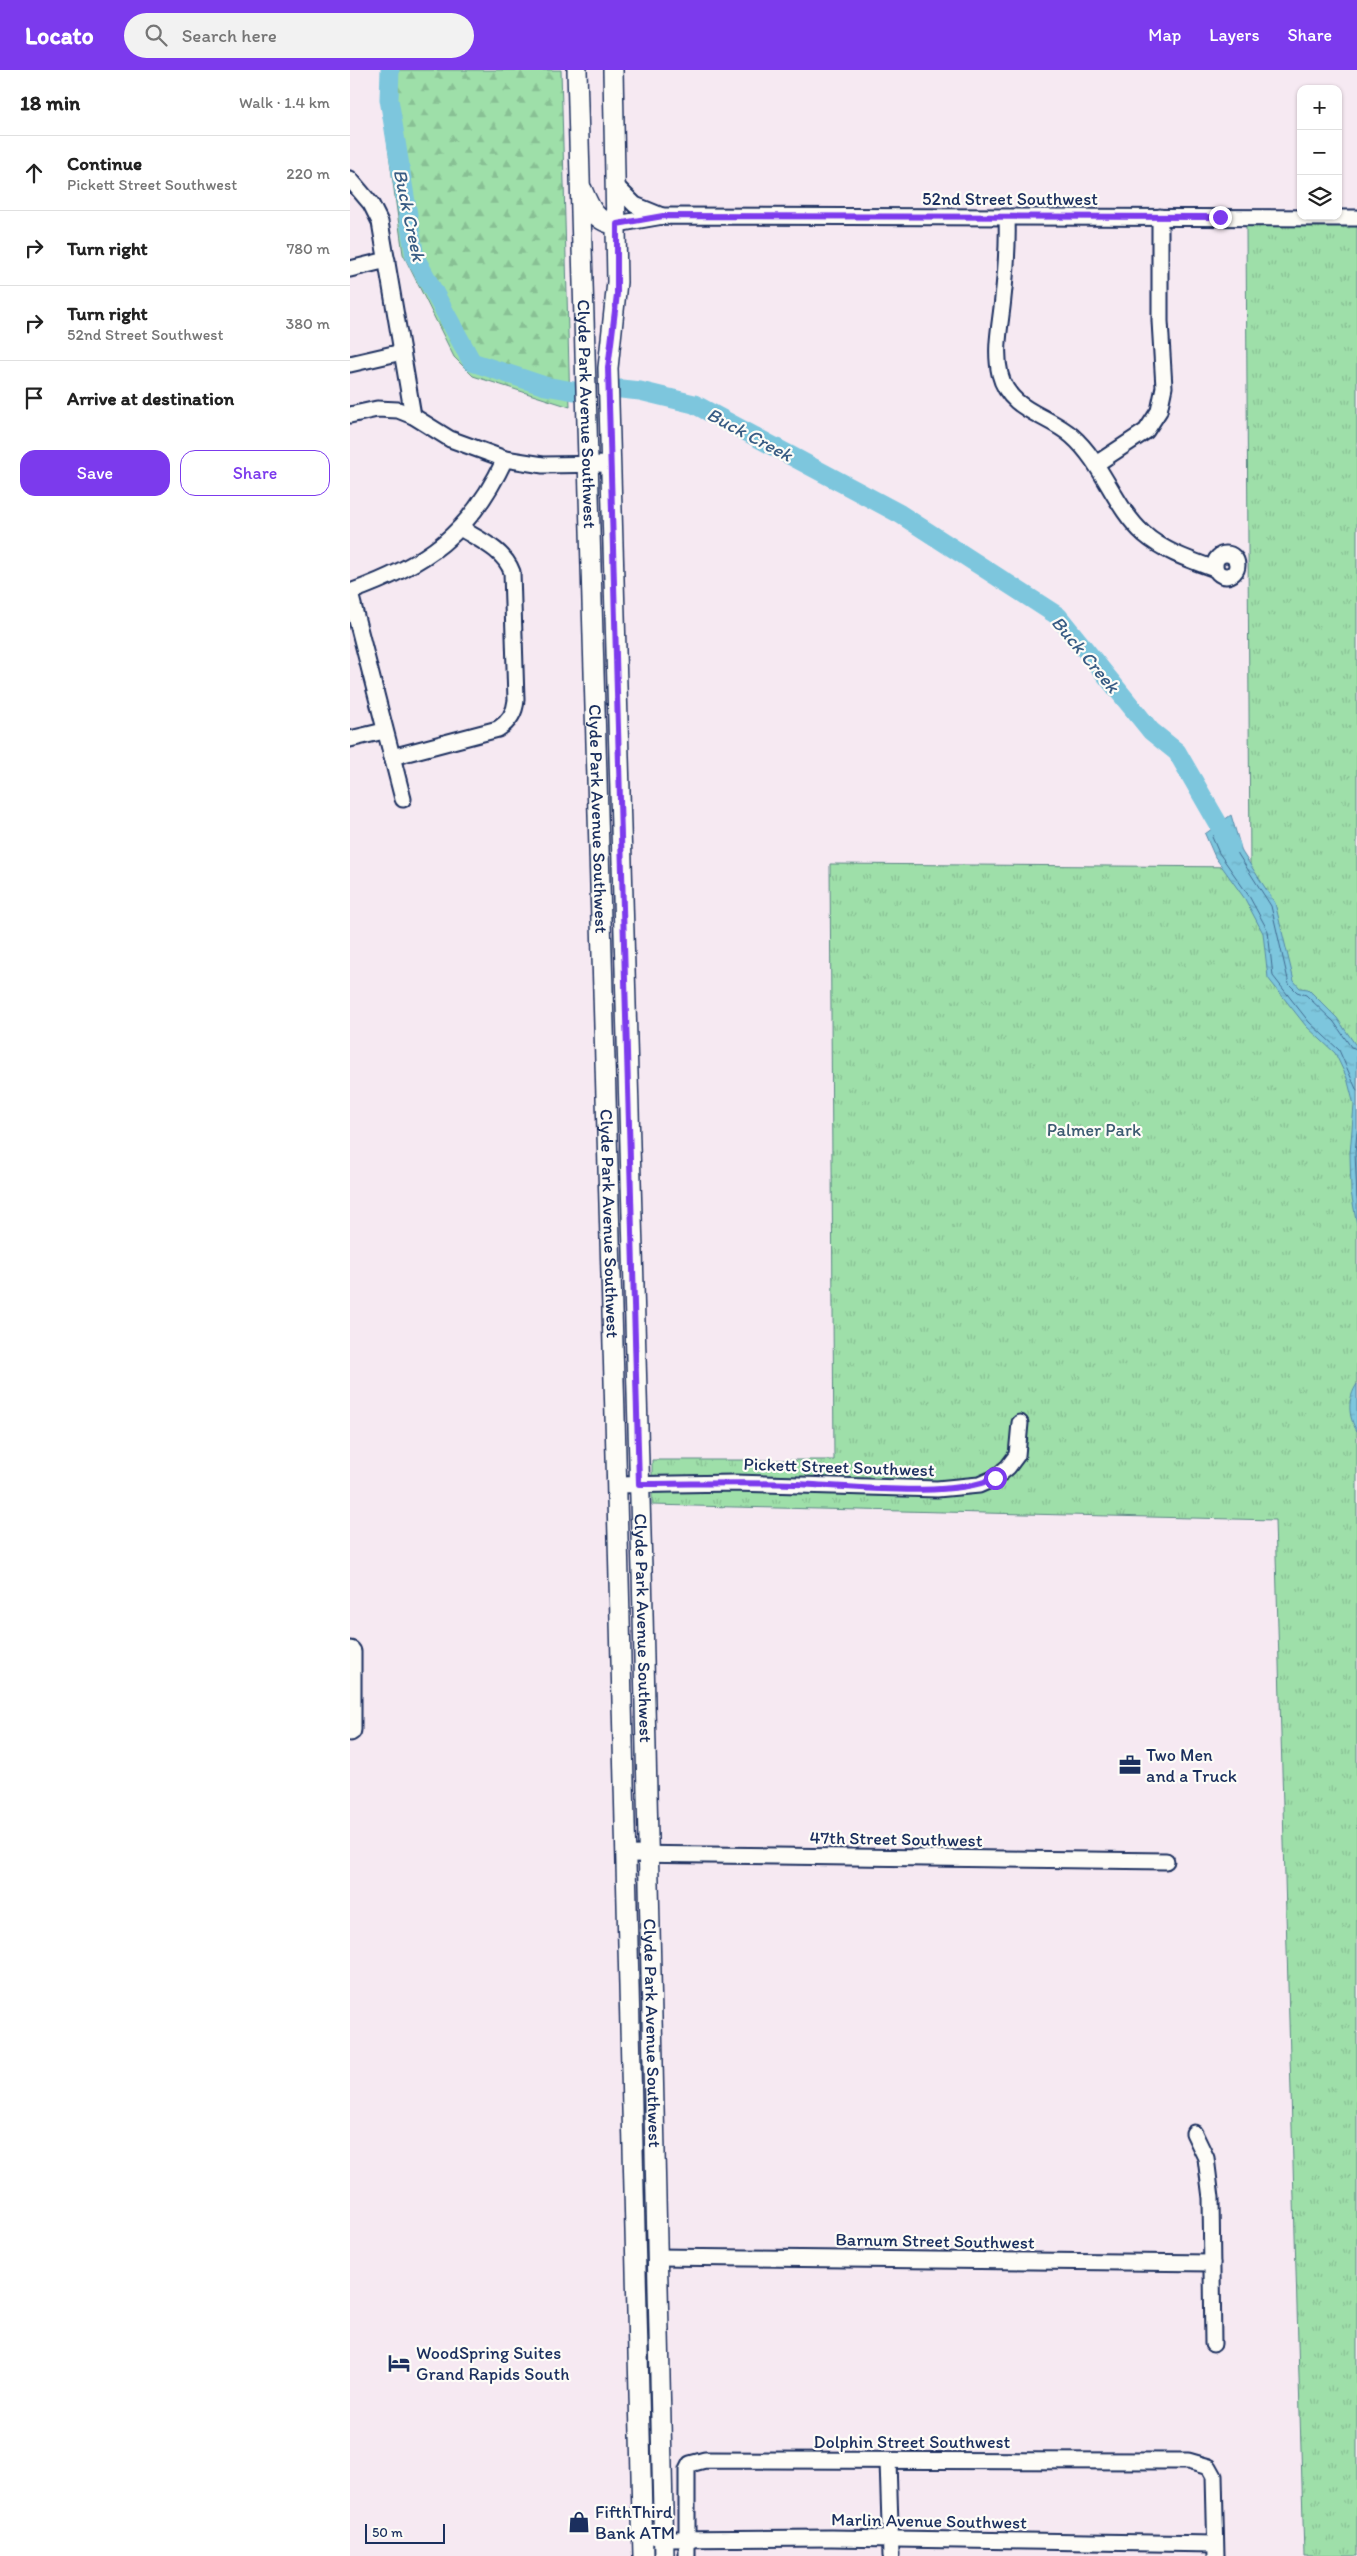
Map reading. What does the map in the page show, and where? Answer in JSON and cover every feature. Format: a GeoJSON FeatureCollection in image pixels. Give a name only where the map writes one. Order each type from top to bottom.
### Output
{"type":"FeatureCollection","features":[{"type":"Feature","properties":{"kind":"highway"},"geometry":{"type":"LineString","coordinates":[[350,1652],[350,1730]]}},
{"type":"Feature","properties":{"kind":"main road","name":"Clyde Park Avenue Southwest"},"geometry":{"type":"LineString","coordinates":[[577,70],[606,1077],[643,2556]]}},
{"type":"Feature","properties":{"kind":"main road","name":"Clyde Park Avenue Southwest"},"geometry":{"type":"LineString","coordinates":[[613,70],[617,294],[608,368],[639,1484],[664,2547]]}},
{"type":"Feature","properties":{"kind":"main road"},"geometry":{"type":"LineString","coordinates":[[579,182],[594,214],[607,224],[617,224]]}},
{"type":"Feature","properties":{"kind":"main road"},"geometry":{"type":"LineString","coordinates":[[598,783],[620,783]]}},
{"type":"Feature","properties":{"kind":"main road"},"geometry":{"type":"LineString","coordinates":[[606,1077],[628,1076]]}},
{"type":"Feature","properties":{"kind":"main road"},"geometry":{"type":"LineString","coordinates":[[613,1375],[636,1375]]}},
{"type":"Feature","properties":{"kind":"main road"},"geometry":{"type":"LineString","coordinates":[[631,2064],[639,2107],[648,2113],[654,2111]]}},
{"type":"Feature","properties":{"kind":"street"},"geometry":{"type":"LineString","coordinates":[[350,179],[371,204],[379,218],[413,416]]}},
{"type":"Feature","properties":{"kind":"street","name":"52nd Street Southwest"},"geometry":{"type":"LineString","coordinates":[[616,186],[635,205],[663,216]]}},
{"type":"Feature","properties":{"kind":"street","name":"52nd Street Southwest"},"geometry":{"type":"LineString","coordinates":[[617,224],[663,216],[1357,218]]}},
{"type":"Feature","properties":{"kind":"street"},"geometry":{"type":"LineString","coordinates":[[1096,464],[1146,431],[1159,411],[1164,387],[1160,321],[1160,217]]}},
{"type":"Feature","properties":{"kind":"street"},"geometry":{"type":"LineString","coordinates":[[1007,218],[1008,252],[998,351],[1000,375],[1011,396],[1023,408],[1047,419],[1072,436],[1096,464],[1142,532],[1161,547],[1216,569]]}},
{"type":"Feature","properties":{"kind":"street"},"geometry":{"type":"LineString","coordinates":[[350,269],[387,260]]}},
{"type":"Feature","properties":{"kind":"street"},"geometry":{"type":"LineString","coordinates":[[350,364],[402,352]]}},
{"type":"Feature","properties":{"kind":"street"},"geometry":{"type":"LineString","coordinates":[[350,415],[384,409],[413,416],[450,439],[505,459],[543,465],[611,464]]}},
{"type":"Feature","properties":{"kind":"street"},"geometry":{"type":"LineString","coordinates":[[402,799],[392,757],[356,646],[350,592],[401,572],[462,529],[492,486],[505,459]]}},
{"type":"Feature","properties":{"kind":"street"},"geometry":{"type":"LineString","coordinates":[[392,757],[498,729],[508,722],[514,711],[516,700],[512,572],[500,553],[462,529]]}},
{"type":"Feature","properties":{"kind":"street"},"geometry":{"type":"LineString","coordinates":[[350,739],[384,731]]}},
{"type":"Feature","properties":{"kind":"street","name":"Pickett Street Southwest"},"geometry":{"type":"LineString","coordinates":[[616,1485],[734,1483],[937,1489],[979,1485],[995,1478],[1008,1467],[1017,1455],[1020,1423]]}},
{"type":"Feature","properties":{"kind":"street","name":"47th Street Southwest"},"geometry":{"type":"LineString","coordinates":[[626,1854],[1166,1861]]}},
{"type":"Feature","properties":{"kind":"street"},"geometry":{"type":"LineString","coordinates":[[1194,2133],[1204,2152],[1209,2171],[1213,2344]]}},
{"type":"Feature","properties":{"kind":"street","name":"Barnum Street Southwest"},"geometry":{"type":"LineString","coordinates":[[657,2257],[1212,2263]]}},
{"type":"Feature","properties":{"kind":"street","name":"Dolphin Street Southwest"},"geometry":{"type":"LineString","coordinates":[[687,2556],[687,2470],[694,2462],[705,2460],[1188,2461],[1209,2467],[1214,2476],[1216,2550]]}},
{"type":"Feature","properties":{"kind":"street"},"geometry":{"type":"LineString","coordinates":[[888,2461],[891,2556]]}},
{"type":"Feature","properties":{"kind":"street","name":"Marlin Avenue Southwest"},"geometry":{"type":"LineString","coordinates":[[642,2533],[664,2547],[687,2538],[890,2540],[1216,2550]]}},
{"type":"Feature","properties":{"kind":"green space"},"geometry":{"type":"Polygon","coordinates":[[[382,70],[561,70],[570,407],[473,376],[454,357],[403,254],[385,125],[382,70]]]}},
{"type":"Feature","properties":{"kind":"green space","name":"Palmer Park"},"geometry":{"type":"Polygon","coordinates":[[[1246,226],[1357,226],[1357,2556],[1304,2556],[1275,1520],[652,1505],[652,1460],[834,1460],[830,864],[1250,867],[1246,226]]]}},
{"type":"Feature","properties":{"kind":"water"},"geometry":{"type":"Polygon","coordinates":[[[1231,815],[1242,852],[1275,903],[1294,981],[1300,988],[1308,989],[1337,1018],[1357,1047],[1357,1225],[1351,1192],[1350,1154],[1354,1105],[1347,1078],[1335,1053],[1306,1026],[1268,978],[1263,933],[1245,899],[1215,857],[1205,834],[1231,815]]]}},
{"type":"Feature","properties":{"kind":"water"},"geometry":{"type":"Polygon","coordinates":[[[1357,1384],[1357,1431],[1350,1414],[1350,1402],[1357,1384]]]}},
{"type":"Feature","properties":{"kind":"waterway","name":"Buck Creek"},"geometry":{"type":"LineString","coordinates":[[390,70],[389,99],[415,257],[472,362],[545,386],[574,391]]}},
{"type":"Feature","properties":{"kind":"waterway","name":"Buck Creek"},"geometry":{"type":"LineString","coordinates":[[621,389],[640,391],[694,404],[900,514],[1058,616],[1151,731],[1177,752],[1231,846]]}},
{"type":"Feature","properties":{"kind":"place","name":"Two Men and a Truck"},"geometry":{"type":"Point","coordinates":[1130,1765]}},
{"type":"Feature","properties":{"kind":"place","name":"WoodSpring Suites Grand Rapids South"},"geometry":{"type":"Point","coordinates":[399,2363]}},
{"type":"Feature","properties":{"kind":"place","name":"FifthThird Bank ATM"},"geometry":{"type":"Point","coordinates":[579,2522]}},
{"type":"Feature","properties":{"kind":"route"},"geometry":{"type":"LineString","coordinates":[[995,1478],[979,1485],[937,1489],[795,1484],[639,1484],[608,368],[617,294],[617,224],[663,216],[1220,217]]}}]}
